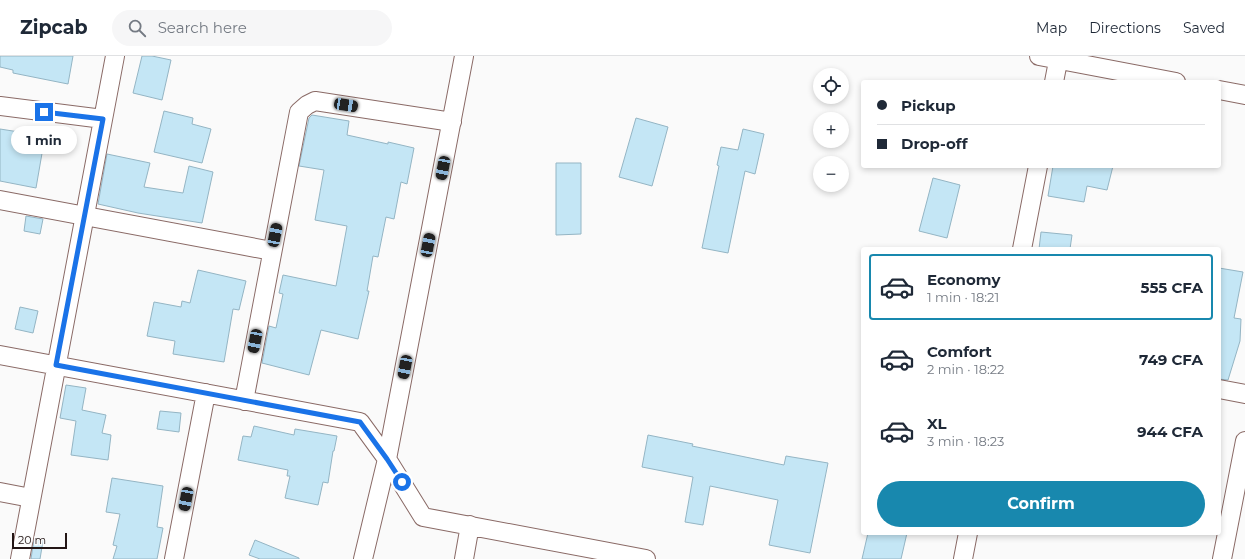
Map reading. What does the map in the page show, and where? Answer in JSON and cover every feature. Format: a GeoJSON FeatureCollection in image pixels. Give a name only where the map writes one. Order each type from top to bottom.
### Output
{"type":"FeatureCollection","features":[{"type":"Feature","properties":{"kind":"street"},"geometry":{"type":"LineString","coordinates":[[20,559],[115,56]]}},
{"type":"Feature","properties":{"kind":"street"},"geometry":{"type":"LineString","coordinates":[[362,559],[387,459],[464,56]]}},
{"type":"Feature","properties":{"kind":"street"},"geometry":{"type":"LineString","coordinates":[[1039,56],[1058,58],[1166,80]]}},
{"type":"Feature","properties":{"kind":"street"},"geometry":{"type":"LineString","coordinates":[[1054,80],[1058,58]]}},
{"type":"Feature","properties":{"kind":"street"},"geometry":{"type":"LineString","coordinates":[[1221,90],[1245,95]]}},
{"type":"Feature","properties":{"kind":"street"},"geometry":{"type":"LineString","coordinates":[[244,401],[299,112],[315,100],[452,122]]}},
{"type":"Feature","properties":{"kind":"street"},"geometry":{"type":"LineString","coordinates":[[0,106],[103,119]]}},
{"type":"Feature","properties":{"kind":"street"},"geometry":{"type":"LineString","coordinates":[[1022,247],[1038,168]]}},
{"type":"Feature","properties":{"kind":"street"},"geometry":{"type":"LineString","coordinates":[[0,200],[272,251]]}},
{"type":"Feature","properties":{"kind":"street"},"geometry":{"type":"LineString","coordinates":[[0,355],[360,422],[387,459],[423,517],[645,559]]}},
{"type":"Feature","properties":{"kind":"street"},"geometry":{"type":"LineString","coordinates":[[1221,389],[1245,394]]}},
{"type":"Feature","properties":{"kind":"street"},"geometry":{"type":"LineString","coordinates":[[174,559],[206,393]]}},
{"type":"Feature","properties":{"kind":"street"},"geometry":{"type":"LineString","coordinates":[[1222,559],[1245,441]]}},
{"type":"Feature","properties":{"kind":"street"},"geometry":{"type":"LineString","coordinates":[[0,492],[31,498]]}},
{"type":"Feature","properties":{"kind":"street"},"geometry":{"type":"LineString","coordinates":[[464,559],[470,525]]}},
{"type":"Feature","properties":{"kind":"street"},"geometry":{"type":"LineString","coordinates":[[963,559],[968,535]]}},
{"type":"Feature","properties":{"kind":"building"},"geometry":{"type":"Polygon","coordinates":[[[0,56],[73,56],[68,84],[13,73],[13,70],[0,67],[0,56]]]}},
{"type":"Feature","properties":{"kind":"building"},"geometry":{"type":"Polygon","coordinates":[[[142,56],[152,56],[171,60],[162,100],[133,93],[142,56]]]}},
{"type":"Feature","properties":{"kind":"building"},"geometry":{"type":"Polygon","coordinates":[[[164,111],[193,118],[192,124],[211,129],[202,163],[154,152],[164,111]]]}},
{"type":"Feature","properties":{"kind":"building"},"geometry":{"type":"Polygon","coordinates":[[[312,115],[349,121],[347,135],[414,148],[407,184],[401,182],[394,219],[386,217],[378,257],[373,256],[367,291],[369,291],[358,339],[321,330],[309,375],[262,363],[269,326],[276,328],[283,294],[279,293],[283,275],[336,286],[347,226],[315,220],[324,170],[299,166],[309,118],[312,115]]]}},
{"type":"Feature","properties":{"kind":"building"},"geometry":{"type":"Polygon","coordinates":[[[636,118],[668,127],[652,186],[619,177],[636,118]]]}},
{"type":"Feature","properties":{"kind":"building"},"geometry":{"type":"Polygon","coordinates":[[[0,129],[45,136],[36,188],[0,181],[0,129]]]}},
{"type":"Feature","properties":{"kind":"building"},"geometry":{"type":"Polygon","coordinates":[[[743,129],[764,134],[755,174],[745,171],[728,253],[702,248],[719,166],[717,165],[721,147],[738,150],[743,129]]]}},
{"type":"Feature","properties":{"kind":"building"},"geometry":{"type":"Polygon","coordinates":[[[107,154],[150,163],[144,187],[183,193],[189,166],[213,172],[202,223],[138,213],[98,204],[107,154]]]}},
{"type":"Feature","properties":{"kind":"building"},"geometry":{"type":"Polygon","coordinates":[[[556,163],[581,163],[581,234],[556,235],[556,163]]]}},
{"type":"Feature","properties":{"kind":"building"},"geometry":{"type":"Polygon","coordinates":[[[1053,168],[1112,168],[1107,190],[1087,186],[1084,202],[1048,196],[1053,168]]]}},
{"type":"Feature","properties":{"kind":"building"},"geometry":{"type":"Polygon","coordinates":[[[933,178],[960,185],[947,238],[919,231],[933,178]]]}},
{"type":"Feature","properties":{"kind":"building"},"geometry":{"type":"Polygon","coordinates":[[[26,216],[43,219],[40,234],[24,231],[26,216]]]}},
{"type":"Feature","properties":{"kind":"building"},"geometry":{"type":"Polygon","coordinates":[[[1041,232],[1072,235],[1070,247],[1039,247],[1041,232]]]}},
{"type":"Feature","properties":{"kind":"building"},"geometry":{"type":"Polygon","coordinates":[[[1221,268],[1243,272],[1234,318],[1241,319],[1240,341],[1228,380],[1221,379],[1221,268]]]}},
{"type":"Feature","properties":{"kind":"building"},"geometry":{"type":"Polygon","coordinates":[[[198,270],[246,281],[239,310],[233,309],[224,362],[173,354],[175,341],[147,336],[154,302],[181,307],[182,301],[190,303],[198,270]]]}},
{"type":"Feature","properties":{"kind":"building"},"geometry":{"type":"Polygon","coordinates":[[[20,307],[38,311],[33,333],[15,329],[20,307]]]}},
{"type":"Feature","properties":{"kind":"building"},"geometry":{"type":"Polygon","coordinates":[[[66,385],[86,388],[82,410],[106,415],[102,433],[111,435],[108,460],[71,455],[76,421],[60,418],[66,385]]]}},
{"type":"Feature","properties":{"kind":"building"},"geometry":{"type":"Polygon","coordinates":[[[160,411],[181,413],[179,432],[157,429],[160,411]]]}},
{"type":"Feature","properties":{"kind":"building"},"geometry":{"type":"Polygon","coordinates":[[[254,426],[294,435],[295,429],[337,436],[328,483],[323,482],[318,505],[285,498],[290,476],[287,476],[288,470],[238,460],[243,436],[251,437],[254,426]]]}},
{"type":"Feature","properties":{"kind":"building"},"geometry":{"type":"Polygon","coordinates":[[[648,435],[693,444],[692,446],[784,465],[786,456],[828,463],[810,553],[769,545],[778,500],[710,486],[703,525],[685,522],[693,477],[642,467],[648,435]]]}},
{"type":"Feature","properties":{"kind":"building"},"geometry":{"type":"Polygon","coordinates":[[[112,478],[163,486],[157,527],[163,528],[157,559],[113,559],[117,546],[113,545],[120,514],[106,512],[112,478]]]}},
{"type":"Feature","properties":{"kind":"building"},"geometry":{"type":"Polygon","coordinates":[[[868,535],[907,535],[901,559],[862,559],[868,535]]]}},
{"type":"Feature","properties":{"kind":"building"},"geometry":{"type":"Polygon","coordinates":[[[34,539],[43,541],[40,559],[31,559],[34,539]]]}},
{"type":"Feature","properties":{"kind":"building"},"geometry":{"type":"Polygon","coordinates":[[[255,540],[299,559],[260,559],[249,555],[255,540]]]}},
{"type":"Feature","properties":{"kind":"route"},"geometry":{"type":"LineString","coordinates":[[44,112],[103,119],[56,365],[360,422],[402,482]]}}]}
